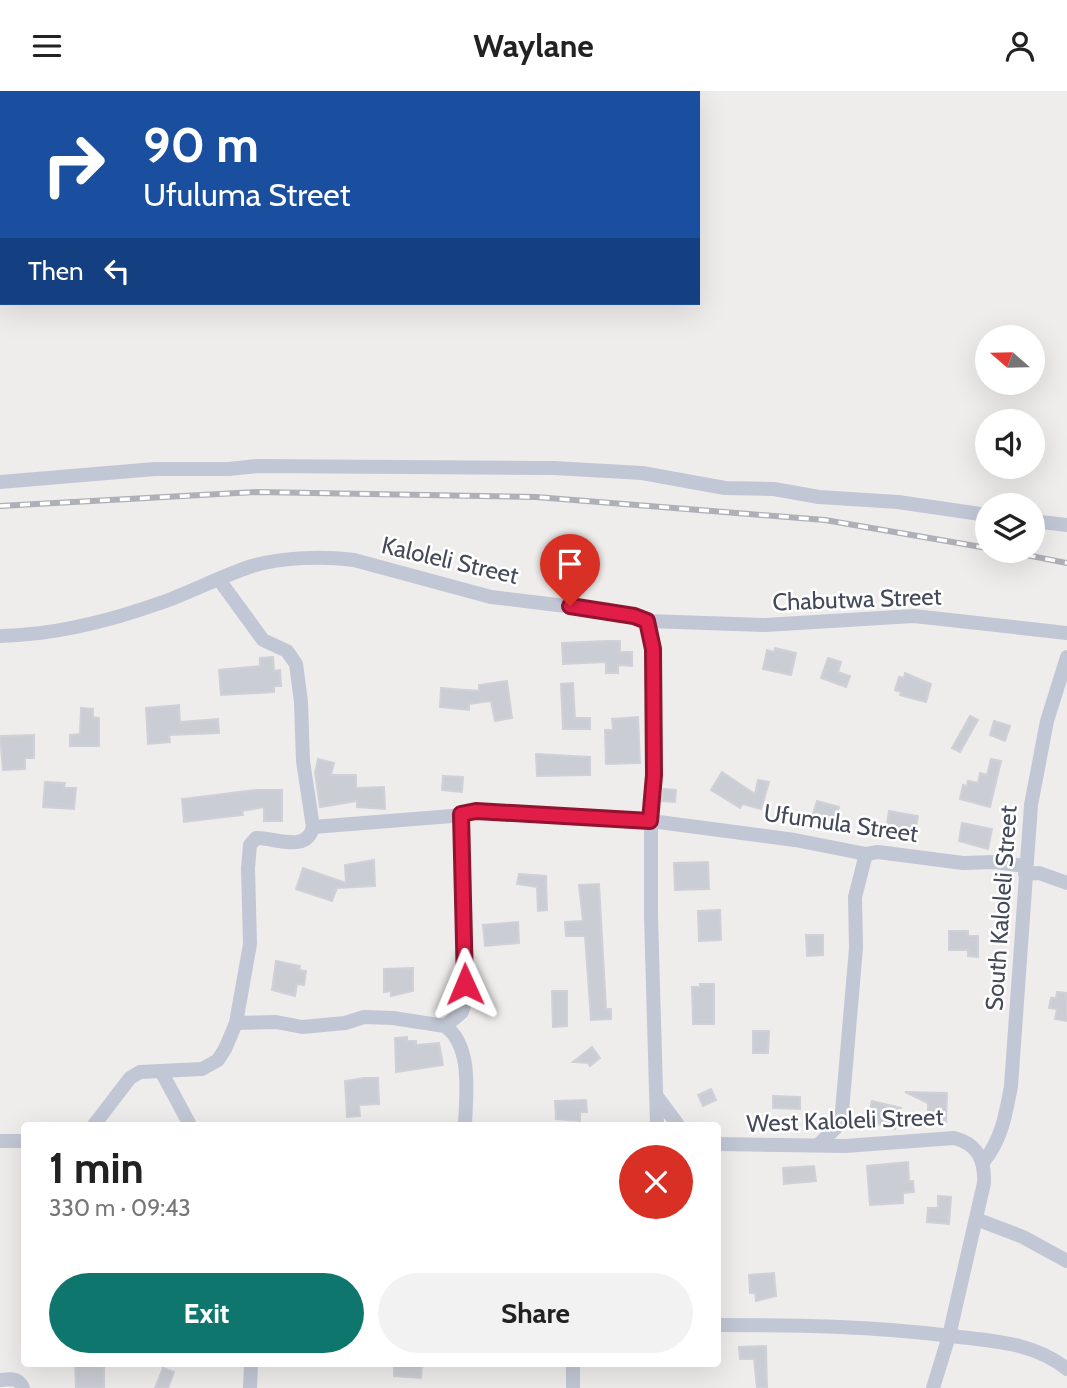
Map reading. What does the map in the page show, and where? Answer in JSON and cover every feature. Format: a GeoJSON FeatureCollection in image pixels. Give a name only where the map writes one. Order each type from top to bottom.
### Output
{"type":"FeatureCollection","features":[{"type":"Feature","properties":{"kind":"street"},"geometry":{"type":"LineString","coordinates":[[0,482],[155,469],[229,469],[257,466],[554,468],[642,473],[726,488],[774,489],[819,497],[898,502],[975,513]]}},
{"type":"Feature","properties":{"kind":"street"},"geometry":{"type":"LineString","coordinates":[[1045,522],[1067,525]]}},
{"type":"Feature","properties":{"kind":"street","name":"Kaloleli Street"},"geometry":{"type":"LineString","coordinates":[[0,636],[46,632],[106,618],[220,581],[251,566],[330,557],[354,560],[491,597],[598,610],[647,621]]}},
{"type":"Feature","properties":{"kind":"street"},"geometry":{"type":"LineString","coordinates":[[96,1122],[130,1078],[148,1070],[202,1069],[218,1060],[236,1023],[250,944],[250,845],[260,838],[297,843],[308,837],[313,827],[303,761],[301,702],[296,664],[287,651],[263,640],[220,581]]}},
{"type":"Feature","properties":{"kind":"street","name":"Chabutwa Street"},"geometry":{"type":"LineString","coordinates":[[647,621],[765,625],[914,616],[1067,633]]}},
{"type":"Feature","properties":{"kind":"street"},"geometry":{"type":"LineString","coordinates":[[647,621],[653,649],[654,775],[650,821],[657,1122]]}},
{"type":"Feature","properties":{"kind":"street","name":"South Kaloleli Street"},"geometry":{"type":"LineString","coordinates":[[984,1161],[993,1150],[1002,1130],[1011,1086],[1025,870],[1036,764],[1063,683],[1067,657]]}},
{"type":"Feature","properties":{"kind":"street","name":"Ufumula Street"},"geometry":{"type":"LineString","coordinates":[[313,827],[476,811],[650,821],[795,840],[866,854],[878,852],[963,863],[995,862],[1067,883]]}},
{"type":"Feature","properties":{"kind":"street"},"geometry":{"type":"LineString","coordinates":[[445,1026],[462,1012],[465,1002],[461,814]]}},
{"type":"Feature","properties":{"kind":"street"},"geometry":{"type":"LineString","coordinates":[[820,1144],[841,1123],[856,948],[855,897],[866,854]]}},
{"type":"Feature","properties":{"kind":"street"},"geometry":{"type":"LineString","coordinates":[[236,1023],[276,1022],[312,1026],[383,1018],[445,1026],[452,1031],[466,1069],[465,1122]]}},
{"type":"Feature","properties":{"kind":"street"},"geometry":{"type":"LineString","coordinates":[[160,1071],[188,1122]]}},
{"type":"Feature","properties":{"kind":"street"},"geometry":{"type":"LineString","coordinates":[[657,1096],[676,1122]]}},
{"type":"Feature","properties":{"kind":"street"},"geometry":{"type":"LineString","coordinates":[[841,1123],[864,1144]]}},
{"type":"Feature","properties":{"kind":"street","name":"West Kaloleli Street"},"geometry":{"type":"LineString","coordinates":[[721,1144],[864,1144],[954,1138],[964,1141],[984,1161]]}},
{"type":"Feature","properties":{"kind":"street"},"geometry":{"type":"LineString","coordinates":[[0,1141],[21,1141]]}},
{"type":"Feature","properties":{"kind":"street"},"geometry":{"type":"LineString","coordinates":[[933,1388],[949,1336],[976,1219],[984,1183],[984,1161]]}},
{"type":"Feature","properties":{"kind":"street"},"geometry":{"type":"LineString","coordinates":[[976,1219],[1023,1237],[1067,1261]]}},
{"type":"Feature","properties":{"kind":"street"},"geometry":{"type":"LineString","coordinates":[[721,1325],[890,1327],[1026,1346],[1067,1369]]}},
{"type":"Feature","properties":{"kind":"street"},"geometry":{"type":"LineString","coordinates":[[250,1388],[251,1367]]}},
{"type":"Feature","properties":{"kind":"street"},"geometry":{"type":"LineString","coordinates":[[573,1367],[573,1388]]}},
{"type":"Feature","properties":{"kind":"street"},"geometry":{"type":"LineString","coordinates":[[0,1380],[13,1378],[23,1388]]}},
{"type":"Feature","properties":{"kind":"building"},"geometry":{"type":"Polygon","coordinates":[[[620,641],[620,652],[632,652],[632,666],[618,665],[618,673],[606,673],[606,662],[563,664],[562,643],[620,641]]]}},
{"type":"Feature","properties":{"kind":"building"},"geometry":{"type":"Polygon","coordinates":[[[775,648],[796,653],[791,675],[763,669],[767,650],[774,652],[775,648]]]}},
{"type":"Feature","properties":{"kind":"building"},"geometry":{"type":"Polygon","coordinates":[[[273,657],[274,671],[280,670],[281,686],[274,686],[274,692],[221,695],[219,670],[260,666],[260,658],[273,657]]]}},
{"type":"Feature","properties":{"kind":"building"},"geometry":{"type":"Polygon","coordinates":[[[828,658],[841,662],[838,672],[850,676],[846,687],[821,678],[828,658]]]}},
{"type":"Feature","properties":{"kind":"building"},"geometry":{"type":"Polygon","coordinates":[[[905,673],[931,684],[926,702],[900,695],[901,692],[895,690],[899,677],[904,678],[905,673]]]}},
{"type":"Feature","properties":{"kind":"building"},"geometry":{"type":"Polygon","coordinates":[[[507,681],[512,718],[495,721],[491,701],[469,704],[469,710],[440,707],[441,688],[479,691],[479,685],[507,681]]]}},
{"type":"Feature","properties":{"kind":"building"},"geometry":{"type":"Polygon","coordinates":[[[573,683],[575,718],[590,718],[590,729],[563,729],[561,684],[573,683]]]}},
{"type":"Feature","properties":{"kind":"building"},"geometry":{"type":"Polygon","coordinates":[[[179,705],[180,722],[218,719],[219,733],[169,735],[170,742],[148,744],[146,708],[179,705]]]}},
{"type":"Feature","properties":{"kind":"building"},"geometry":{"type":"Polygon","coordinates":[[[81,708],[93,709],[93,717],[99,718],[99,746],[70,746],[70,735],[80,734],[81,708]]]}},
{"type":"Feature","properties":{"kind":"building"},"geometry":{"type":"Polygon","coordinates":[[[970,716],[978,720],[960,752],[952,748],[970,716]]]}},
{"type":"Feature","properties":{"kind":"building"},"geometry":{"type":"Polygon","coordinates":[[[638,717],[640,763],[606,764],[605,730],[613,730],[612,719],[638,717]]]}},
{"type":"Feature","properties":{"kind":"building"},"geometry":{"type":"Polygon","coordinates":[[[994,721],[1010,726],[1005,741],[990,735],[994,721]]]}},
{"type":"Feature","properties":{"kind":"building"},"geometry":{"type":"Polygon","coordinates":[[[34,735],[34,758],[25,758],[25,769],[3,770],[0,736],[34,735]]]}},
{"type":"Feature","properties":{"kind":"building"},"geometry":{"type":"Polygon","coordinates":[[[536,754],[590,757],[590,775],[537,776],[536,754]]]}},
{"type":"Feature","properties":{"kind":"building"},"geometry":{"type":"Polygon","coordinates":[[[318,759],[334,763],[331,775],[356,775],[356,788],[384,787],[385,809],[357,807],[357,801],[320,807],[315,773],[318,759]]]}},
{"type":"Feature","properties":{"kind":"building"},"geometry":{"type":"Polygon","coordinates":[[[991,759],[1001,761],[990,807],[960,799],[963,785],[967,786],[968,781],[978,783],[980,773],[987,775],[991,759]]]}},
{"type":"Feature","properties":{"kind":"building"},"geometry":{"type":"Polygon","coordinates":[[[722,772],[755,794],[758,780],[769,782],[761,809],[743,804],[740,808],[711,790],[722,772]]]}},
{"type":"Feature","properties":{"kind":"building"},"geometry":{"type":"Polygon","coordinates":[[[443,776],[463,777],[462,792],[442,790],[443,776]]]}},
{"type":"Feature","properties":{"kind":"building"},"geometry":{"type":"Polygon","coordinates":[[[45,782],[65,783],[64,788],[76,788],[74,809],[43,807],[45,782]]]}},
{"type":"Feature","properties":{"kind":"building"},"geometry":{"type":"Polygon","coordinates":[[[663,789],[676,790],[675,802],[662,801],[663,789]]]}},
{"type":"Feature","properties":{"kind":"building"},"geometry":{"type":"Polygon","coordinates":[[[255,790],[282,790],[282,821],[264,821],[264,807],[242,811],[243,815],[184,822],[182,799],[255,790]]]}},
{"type":"Feature","properties":{"kind":"building"},"geometry":{"type":"Polygon","coordinates":[[[817,801],[839,807],[834,824],[812,817],[817,801]]]}},
{"type":"Feature","properties":{"kind":"building"},"geometry":{"type":"Polygon","coordinates":[[[889,811],[918,816],[915,834],[886,830],[889,811]]]}},
{"type":"Feature","properties":{"kind":"building"},"geometry":{"type":"Polygon","coordinates":[[[962,823],[992,829],[988,849],[959,841],[962,823]]]}},
{"type":"Feature","properties":{"kind":"building"},"geometry":{"type":"Polygon","coordinates":[[[374,860],[375,886],[337,888],[332,901],[296,889],[303,868],[346,883],[345,865],[374,860]]]}},
{"type":"Feature","properties":{"kind":"building"},"geometry":{"type":"Polygon","coordinates":[[[708,862],[709,889],[675,890],[674,863],[708,862]]]}},
{"type":"Feature","properties":{"kind":"building"},"geometry":{"type":"Polygon","coordinates":[[[519,874],[546,876],[547,910],[538,911],[537,887],[517,884],[519,874]]]}},
{"type":"Feature","properties":{"kind":"building"},"geometry":{"type":"Polygon","coordinates":[[[599,884],[606,1009],[611,1009],[611,1019],[591,1020],[585,936],[566,936],[565,922],[583,921],[579,885],[599,884]]]}},
{"type":"Feature","properties":{"kind":"building"},"geometry":{"type":"Polygon","coordinates":[[[720,910],[721,940],[699,941],[698,911],[720,910]]]}},
{"type":"Feature","properties":{"kind":"building"},"geometry":{"type":"Polygon","coordinates":[[[518,922],[519,943],[485,946],[483,925],[518,922]]]}},
{"type":"Feature","properties":{"kind":"building"},"geometry":{"type":"Polygon","coordinates":[[[949,931],[968,931],[968,936],[978,936],[978,957],[968,956],[968,950],[949,950],[949,931]]]}},
{"type":"Feature","properties":{"kind":"building"},"geometry":{"type":"Polygon","coordinates":[[[806,935],[823,935],[823,955],[807,956],[806,935]]]}},
{"type":"Feature","properties":{"kind":"building"},"geometry":{"type":"Polygon","coordinates":[[[276,961],[300,966],[299,970],[306,971],[304,985],[297,984],[295,996],[272,990],[276,961]]]}},
{"type":"Feature","properties":{"kind":"building"},"geometry":{"type":"Polygon","coordinates":[[[413,968],[413,991],[391,996],[391,991],[384,992],[384,969],[413,968]]]}},
{"type":"Feature","properties":{"kind":"building"},"geometry":{"type":"Polygon","coordinates":[[[700,984],[714,984],[714,1024],[693,1024],[692,987],[700,987],[700,984]]]}},
{"type":"Feature","properties":{"kind":"building"},"geometry":{"type":"Polygon","coordinates":[[[552,991],[567,991],[567,1026],[553,1027],[552,991]]]}},
{"type":"Feature","properties":{"kind":"building"},"geometry":{"type":"Polygon","coordinates":[[[1057,992],[1067,993],[1067,1021],[1055,1019],[1057,1009],[1049,1008],[1051,998],[1056,998],[1057,992]]]}},
{"type":"Feature","properties":{"kind":"building"},"geometry":{"type":"Polygon","coordinates":[[[753,1031],[769,1031],[768,1053],[753,1053],[753,1031]]]}},
{"type":"Feature","properties":{"kind":"building"},"geometry":{"type":"Polygon","coordinates":[[[407,1037],[407,1041],[416,1041],[416,1045],[439,1043],[443,1065],[396,1072],[395,1038],[407,1037]]]}},
{"type":"Feature","properties":{"kind":"building"},"geometry":{"type":"Polygon","coordinates":[[[592,1047],[600,1058],[590,1066],[588,1063],[573,1062],[592,1047]]]}},
{"type":"Feature","properties":{"kind":"building"},"geometry":{"type":"Polygon","coordinates":[[[378,1078],[379,1104],[359,1105],[360,1116],[347,1117],[345,1081],[378,1078]]]}},
{"type":"Feature","properties":{"kind":"building"},"geometry":{"type":"Polygon","coordinates":[[[711,1089],[716,1100],[703,1106],[698,1095],[711,1089]]]}},
{"type":"Feature","properties":{"kind":"building"},"geometry":{"type":"Polygon","coordinates":[[[905,1092],[947,1093],[946,1122],[928,1122],[928,1103],[905,1092]]]}},
{"type":"Feature","properties":{"kind":"building"},"geometry":{"type":"Polygon","coordinates":[[[773,1096],[800,1097],[800,1109],[773,1108],[773,1096]]]}},
{"type":"Feature","properties":{"kind":"building"},"geometry":{"type":"Polygon","coordinates":[[[586,1100],[587,1112],[580,1112],[580,1121],[556,1119],[555,1101],[586,1100]]]}},
{"type":"Feature","properties":{"kind":"building"},"geometry":{"type":"Polygon","coordinates":[[[872,1101],[901,1108],[895,1129],[867,1121],[872,1101]]]}},
{"type":"Feature","properties":{"kind":"building"},"geometry":{"type":"Polygon","coordinates":[[[908,1162],[909,1181],[913,1181],[914,1192],[903,1193],[903,1203],[870,1205],[867,1166],[908,1162]]]}},
{"type":"Feature","properties":{"kind":"building"},"geometry":{"type":"Polygon","coordinates":[[[814,1166],[816,1181],[784,1184],[783,1168],[814,1166]]]}},
{"type":"Feature","properties":{"kind":"building"},"geometry":{"type":"Polygon","coordinates":[[[938,1196],[951,1197],[949,1224],[927,1222],[928,1208],[938,1208],[938,1196]]]}},
{"type":"Feature","properties":{"kind":"building"},"geometry":{"type":"Polygon","coordinates":[[[774,1273],[776,1296],[756,1301],[755,1293],[750,1293],[749,1275],[774,1273]]]}},
{"type":"Feature","properties":{"kind":"building"},"geometry":{"type":"Polygon","coordinates":[[[766,1346],[767,1388],[757,1388],[754,1359],[740,1359],[739,1347],[766,1346]]]}},
{"type":"Feature","properties":{"kind":"building"},"geometry":{"type":"Polygon","coordinates":[[[75,1367],[104,1367],[104,1388],[76,1388],[75,1367]]]}},
{"type":"Feature","properties":{"kind":"building"},"geometry":{"type":"Polygon","coordinates":[[[394,1367],[422,1367],[421,1378],[394,1376],[394,1367]]]}},
{"type":"Feature","properties":{"kind":"building"},"geometry":{"type":"Polygon","coordinates":[[[163,1368],[174,1372],[168,1388],[155,1388],[163,1368]]]}},
{"type":"Feature","properties":{"kind":"railway"},"geometry":{"type":"LineString","coordinates":[[0,506],[257,492],[536,497],[825,520],[975,546]]}},
{"type":"Feature","properties":{"kind":"railway"},"geometry":{"type":"LineString","coordinates":[[1045,559],[1067,563]]}},
{"type":"Feature","properties":{"kind":"route"},"geometry":{"type":"LineString","coordinates":[[465,984],[465,877],[461,814],[476,811],[650,821],[654,775],[653,649],[647,621],[634,616],[570,606]]}}]}
